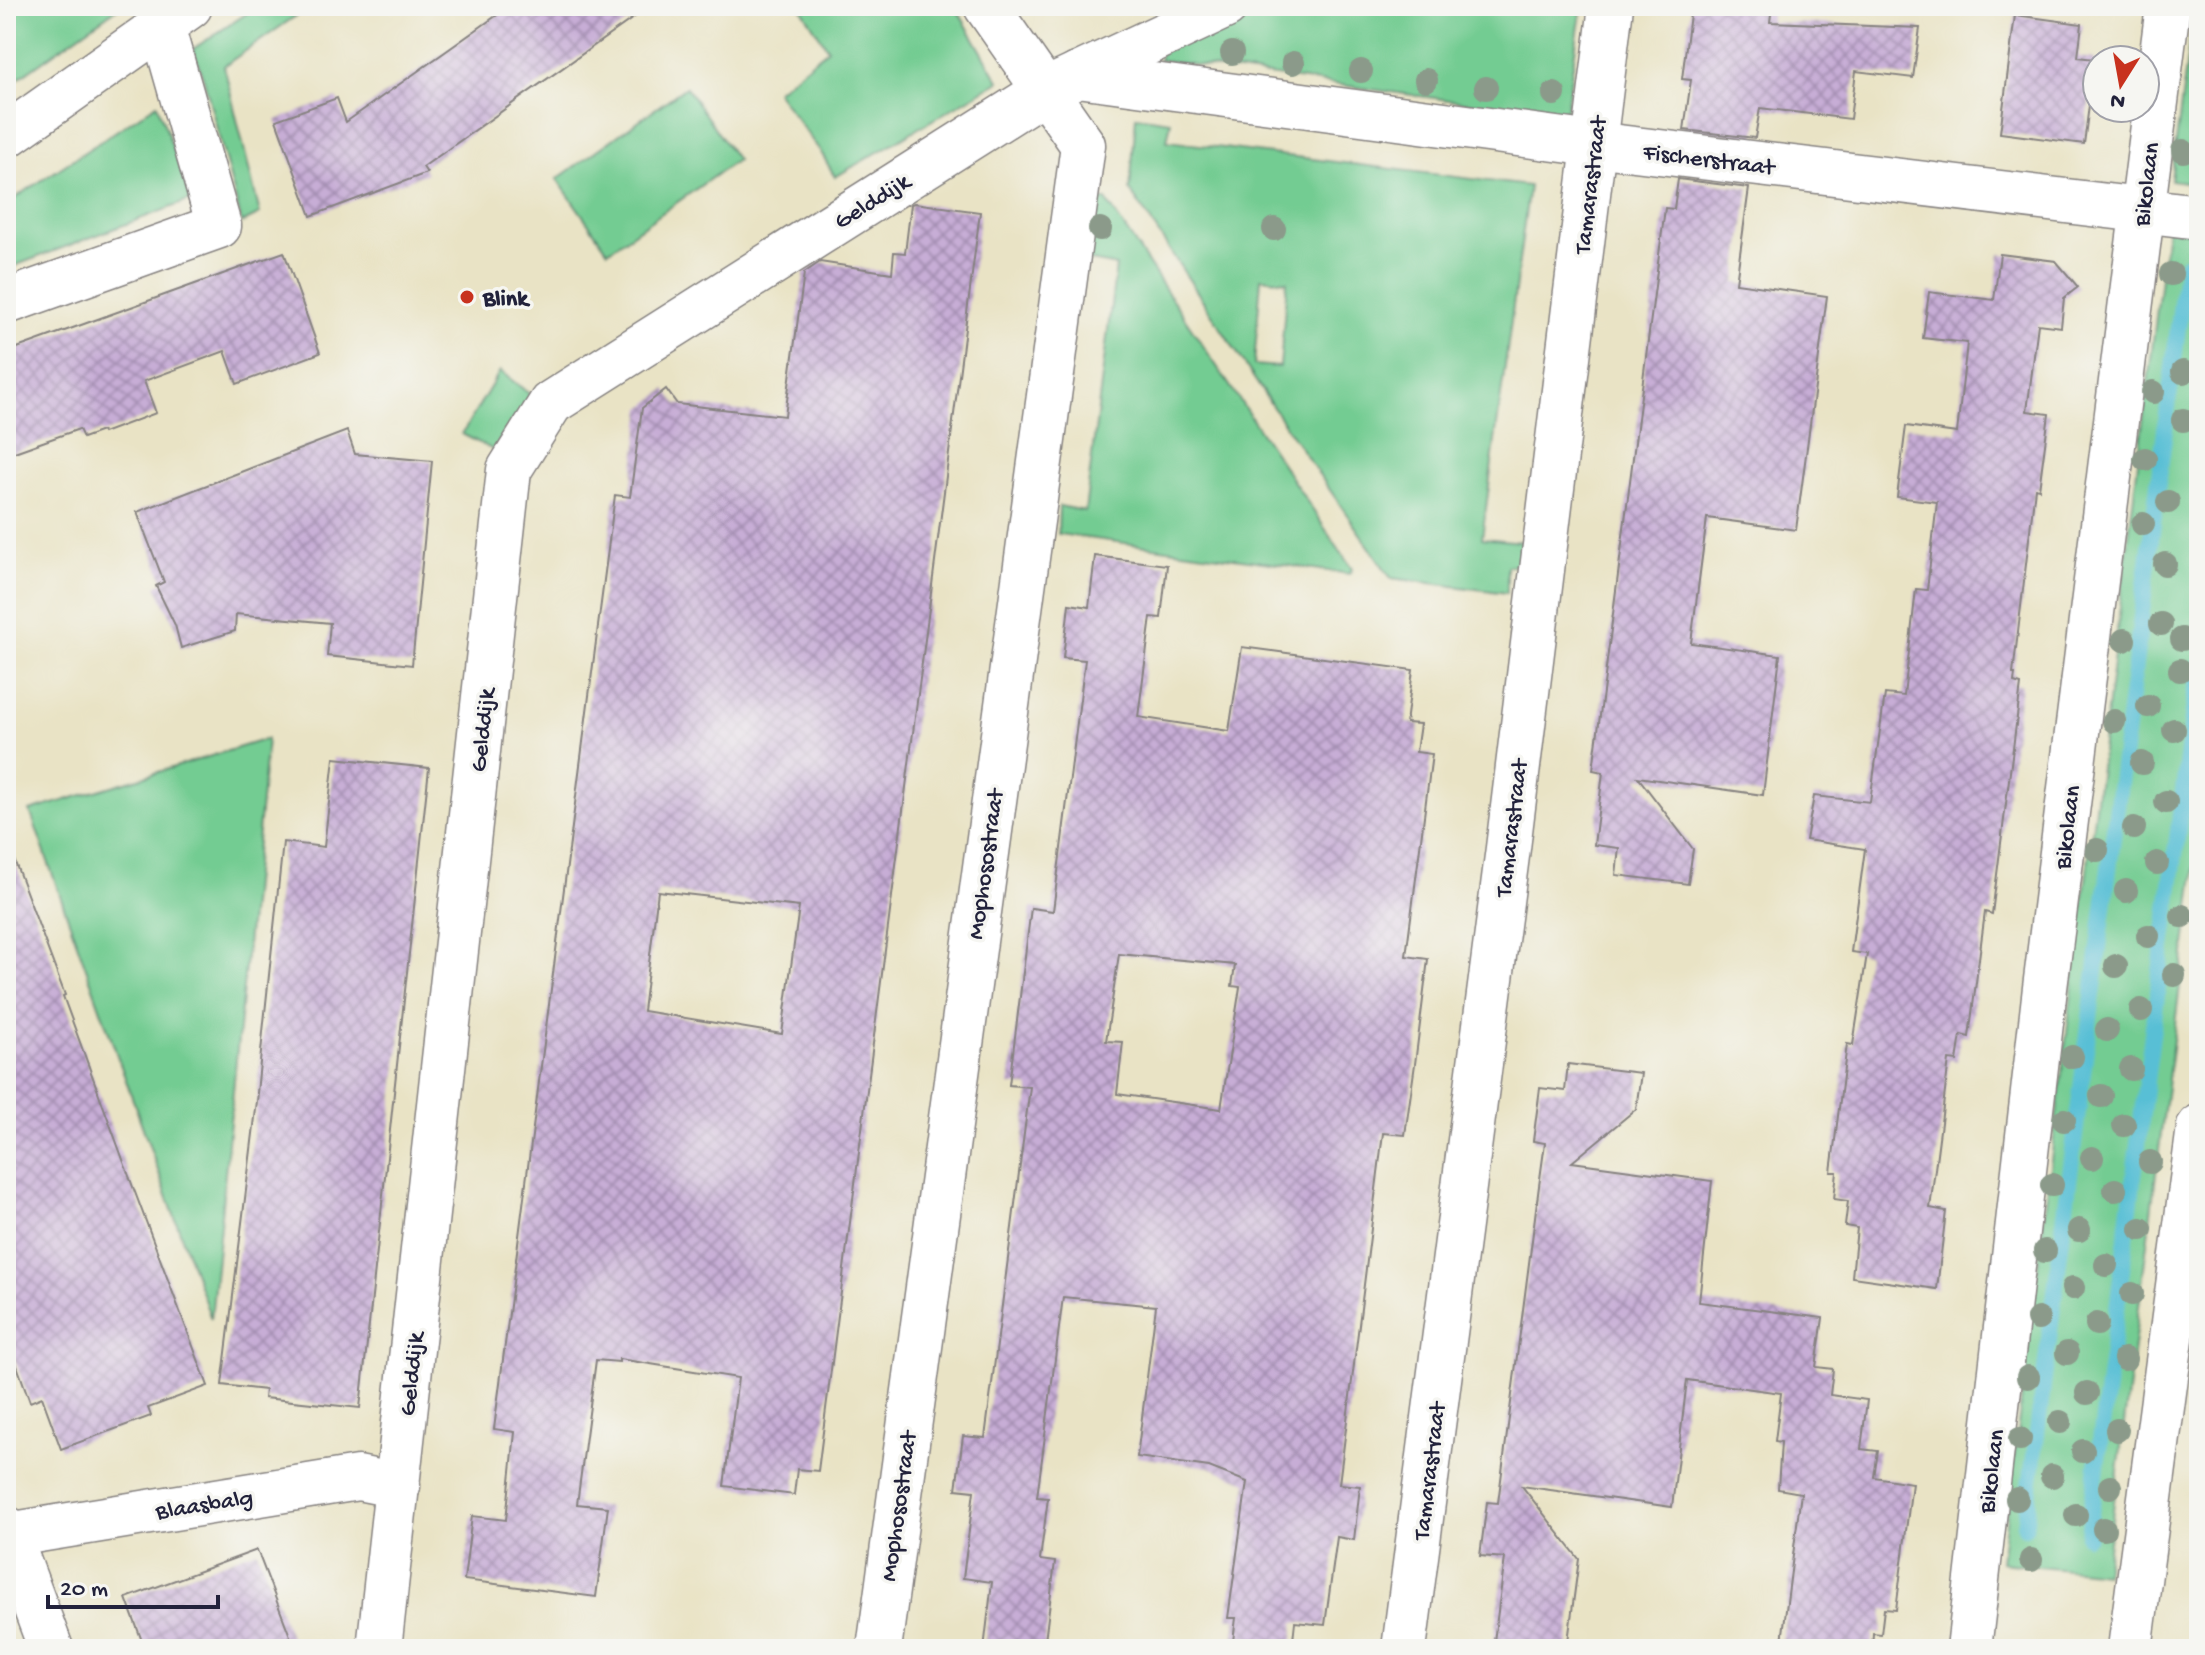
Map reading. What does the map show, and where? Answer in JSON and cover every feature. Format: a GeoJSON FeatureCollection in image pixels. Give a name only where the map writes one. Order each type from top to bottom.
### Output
{"type":"FeatureCollection","features":[{"type":"Feature","properties":{"kind":"street","name":"Mophosostraat"},"geometry":{"type":"LineString","coordinates":[[879,1649],[1083,145],[1061,83],[986,6]]}},
{"type":"Feature","properties":{"kind":"street","name":"Gelddijk"},"geometry":{"type":"LineString","coordinates":[[379,1649],[509,470],[551,403],[1061,83],[1226,6]]}},
{"type":"Feature","properties":{"kind":"street","name":"Tamarastraat"},"geometry":{"type":"LineString","coordinates":[[1404,1649],[1510,833],[1611,6]]}},
{"type":"Feature","properties":{"kind":"street","name":"Bikolaan"},"geometry":{"type":"LineString","coordinates":[[1969,1649],[2045,988],[2168,6]]}},
{"type":"Feature","properties":{"kind":"street"},"geometry":{"type":"LineString","coordinates":[[6,136],[176,16],[219,226],[6,302]]}},
{"type":"Feature","properties":{"kind":"street","name":"Fischerstraat"},"geometry":{"type":"LineString","coordinates":[[1061,83],[2199,217]]}},
{"type":"Feature","properties":{"kind":"street"},"geometry":{"type":"LineString","coordinates":[[2130,1649],[2199,1127]]}},
{"type":"Feature","properties":{"kind":"street","name":"Blaasbalg"},"geometry":{"type":"LineString","coordinates":[[7,1532],[358,1478],[398,1486]]}},
{"type":"Feature","properties":{"kind":"street"},"geometry":{"type":"LineString","coordinates":[[7,1532],[51,1649]]}},
{"type":"Feature","properties":{"kind":"green space"},"geometry":{"type":"Polygon","coordinates":[[[6,6],[120,6],[6,87],[6,6]]]}},
{"type":"Feature","properties":{"kind":"green space"},"geometry":{"type":"Polygon","coordinates":[[[258,6],[310,6],[224,66],[260,214],[242,223],[193,49],[258,6]]]}},
{"type":"Feature","properties":{"kind":"green space"},"geometry":{"type":"Polygon","coordinates":[[[800,6],[955,6],[999,81],[835,177],[776,91],[828,49],[800,6]]]}},
{"type":"Feature","properties":{"kind":"green space"},"geometry":{"type":"Polygon","coordinates":[[[1275,6],[1582,6],[1565,116],[1159,60],[1163,44],[1275,6]]]}},
{"type":"Feature","properties":{"kind":"green space"},"geometry":{"type":"Polygon","coordinates":[[[2194,6],[2199,6],[2199,184],[2171,180],[2194,6]]]}},
{"type":"Feature","properties":{"kind":"green space"},"geometry":{"type":"Polygon","coordinates":[[[686,87],[737,160],[608,251],[557,179],[686,87]]]}},
{"type":"Feature","properties":{"kind":"green space"},"geometry":{"type":"Polygon","coordinates":[[[157,104],[191,200],[6,269],[6,204],[157,104]]]}},
{"type":"Feature","properties":{"kind":"green space"},"geometry":{"type":"Polygon","coordinates":[[[1136,116],[1171,121],[1167,141],[1529,186],[1482,538],[1522,542],[1518,564],[1507,566],[1507,593],[1391,578],[1282,421],[1130,190],[1136,116]],[[1261,278],[1254,365],[1280,367],[1287,281],[1261,278]]]}},
{"type":"Feature","properties":{"kind":"green space"},"geometry":{"type":"Polygon","coordinates":[[[1083,199],[1106,200],[1352,569],[1350,574],[1058,534],[1059,506],[1085,511],[1116,266],[1077,258],[1083,199]]]}},
{"type":"Feature","properties":{"kind":"green space"},"geometry":{"type":"Polygon","coordinates":[[[2167,229],[2199,233],[2199,836],[2105,1573],[2001,1562],[2167,229]]]}},
{"type":"Feature","properties":{"kind":"green space"},"geometry":{"type":"Polygon","coordinates":[[[500,371],[531,395],[493,450],[462,434],[500,371]]]}},
{"type":"Feature","properties":{"kind":"green space"},"geometry":{"type":"Polygon","coordinates":[[[267,739],[211,1319],[30,811],[267,739]]]}},
{"type":"Feature","properties":{"kind":"building"},"geometry":{"type":"Polygon","coordinates":[[[510,6],[650,6],[423,167],[427,173],[311,216],[276,120],[337,98],[346,122],[510,6]]]}},
{"type":"Feature","properties":{"kind":"building"},"geometry":{"type":"Polygon","coordinates":[[[1691,6],[1772,6],[1770,22],[1920,28],[1913,78],[1856,71],[1850,119],[1760,108],[1755,138],[1684,130],[1691,80],[1682,79],[1691,6]]]}},
{"type":"Feature","properties":{"kind":"building"},"geometry":{"type":"Polygon","coordinates":[[[2015,15],[2082,24],[2078,57],[2081,57],[2081,124],[2087,124],[2084,144],[2000,133],[2015,15]]]}},
{"type":"Feature","properties":{"kind":"building"},"geometry":{"type":"Polygon","coordinates":[[[1678,179],[1749,188],[1736,283],[1827,296],[1796,530],[1707,518],[1691,643],[1780,655],[1763,795],[1638,777],[1693,849],[1688,884],[1616,875],[1619,848],[1594,845],[1603,772],[1593,770],[1665,208],[1674,209],[1678,179]]]}},
{"type":"Feature","properties":{"kind":"building"},"geometry":{"type":"Polygon","coordinates":[[[911,204],[980,212],[818,1471],[797,1469],[794,1495],[724,1486],[738,1378],[619,1359],[619,1362],[596,1360],[577,1504],[608,1507],[596,1597],[464,1580],[472,1516],[506,1520],[515,1432],[494,1429],[615,495],[630,497],[642,408],[666,389],[677,404],[785,416],[804,273],[820,262],[892,273],[894,252],[905,253],[911,204]],[[658,891],[643,1011],[782,1034],[799,907],[658,891]]]}},
{"type":"Feature","properties":{"kind":"building"},"geometry":{"type":"Polygon","coordinates":[[[284,252],[320,353],[237,384],[225,351],[144,381],[156,413],[83,438],[79,429],[6,455],[6,352],[284,252]]]}},
{"type":"Feature","properties":{"kind":"building"},"geometry":{"type":"Polygon","coordinates":[[[2000,254],[2056,261],[2078,287],[2064,298],[2061,327],[2038,324],[2027,411],[2049,414],[2039,489],[2035,488],[2013,674],[2014,683],[2021,685],[1992,914],[1985,912],[1969,1037],[1961,1035],[1957,1061],[1949,1060],[1930,1208],[1946,1211],[1937,1289],[1852,1277],[1857,1228],[1845,1226],[1848,1201],[1834,1199],[1837,1172],[1831,1172],[1847,1044],[1853,1045],[1867,954],[1851,952],[1865,849],[1806,840],[1814,796],[1870,802],[1885,694],[1904,696],[1916,589],[1927,590],[1937,502],[1897,497],[1906,426],[1957,433],[1967,343],[1923,338],[1929,292],[1994,300],[2000,254]]]}},
{"type":"Feature","properties":{"kind":"building"},"geometry":{"type":"Polygon","coordinates":[[[347,431],[355,454],[432,461],[412,665],[327,656],[330,623],[236,614],[235,631],[181,648],[175,625],[156,586],[164,582],[137,512],[347,431]]]}},
{"type":"Feature","properties":{"kind":"building"},"geometry":{"type":"Polygon","coordinates":[[[1095,556],[1167,565],[1161,618],[1151,617],[1138,717],[1229,731],[1242,647],[1413,670],[1406,723],[1420,724],[1416,752],[1432,754],[1406,956],[1428,959],[1415,1064],[1405,1135],[1383,1133],[1339,1484],[1360,1486],[1354,1540],[1337,1537],[1325,1625],[1295,1622],[1292,1649],[1232,1649],[1236,1618],[1228,1618],[1247,1482],[1209,1467],[1137,1457],[1156,1306],[1063,1297],[1037,1497],[1048,1498],[1040,1560],[1055,1562],[1044,1649],[984,1649],[992,1582],[963,1578],[974,1491],[956,1489],[963,1436],[985,1438],[1030,1087],[1009,1085],[1031,908],[1053,911],[1085,660],[1063,658],[1069,604],[1089,607],[1095,556]],[[1119,954],[1106,1041],[1123,1042],[1117,1094],[1221,1109],[1240,987],[1232,986],[1235,965],[1119,954]]]}},
{"type":"Feature","properties":{"kind":"building"},"geometry":{"type":"Polygon","coordinates":[[[334,758],[429,768],[360,1408],[264,1398],[265,1390],[222,1385],[258,1093],[283,842],[324,847],[334,758]]]}},
{"type":"Feature","properties":{"kind":"building"},"geometry":{"type":"Polygon","coordinates":[[[10,849],[208,1386],[148,1408],[151,1416],[61,1449],[42,1397],[30,1402],[6,1335],[6,850],[10,849]]]}},
{"type":"Feature","properties":{"kind":"building"},"geometry":{"type":"Polygon","coordinates":[[[1568,1064],[1641,1073],[1636,1109],[1572,1162],[1712,1181],[1699,1302],[1823,1318],[1816,1367],[1833,1369],[1830,1395],[1867,1400],[1861,1449],[1878,1451],[1874,1477],[1912,1483],[1896,1610],[1884,1609],[1881,1634],[1873,1633],[1872,1649],[1781,1649],[1801,1493],[1778,1489],[1781,1442],[1775,1441],[1781,1393],[1687,1380],[1672,1507],[1522,1486],[1579,1559],[1567,1649],[1493,1649],[1505,1558],[1480,1556],[1487,1502],[1498,1503],[1545,1143],[1533,1141],[1540,1088],[1565,1091],[1568,1064]]]}},
{"type":"Feature","properties":{"kind":"building"},"geometry":{"type":"Polygon","coordinates":[[[257,1550],[295,1649],[145,1649],[126,1598],[257,1550]]]}},
{"type":"Feature","properties":{"kind":"waterway"},"geometry":{"type":"LineString","coordinates":[[2025,1527],[2186,265]]}},
{"type":"Feature","properties":{"kind":"waterway"},"geometry":{"type":"LineString","coordinates":[[2088,1536],[2199,666]]}},
{"type":"Feature","properties":{"kind":"place","name":"Blink"},"geometry":{"type":"Point","coordinates":[467,297]}}]}
